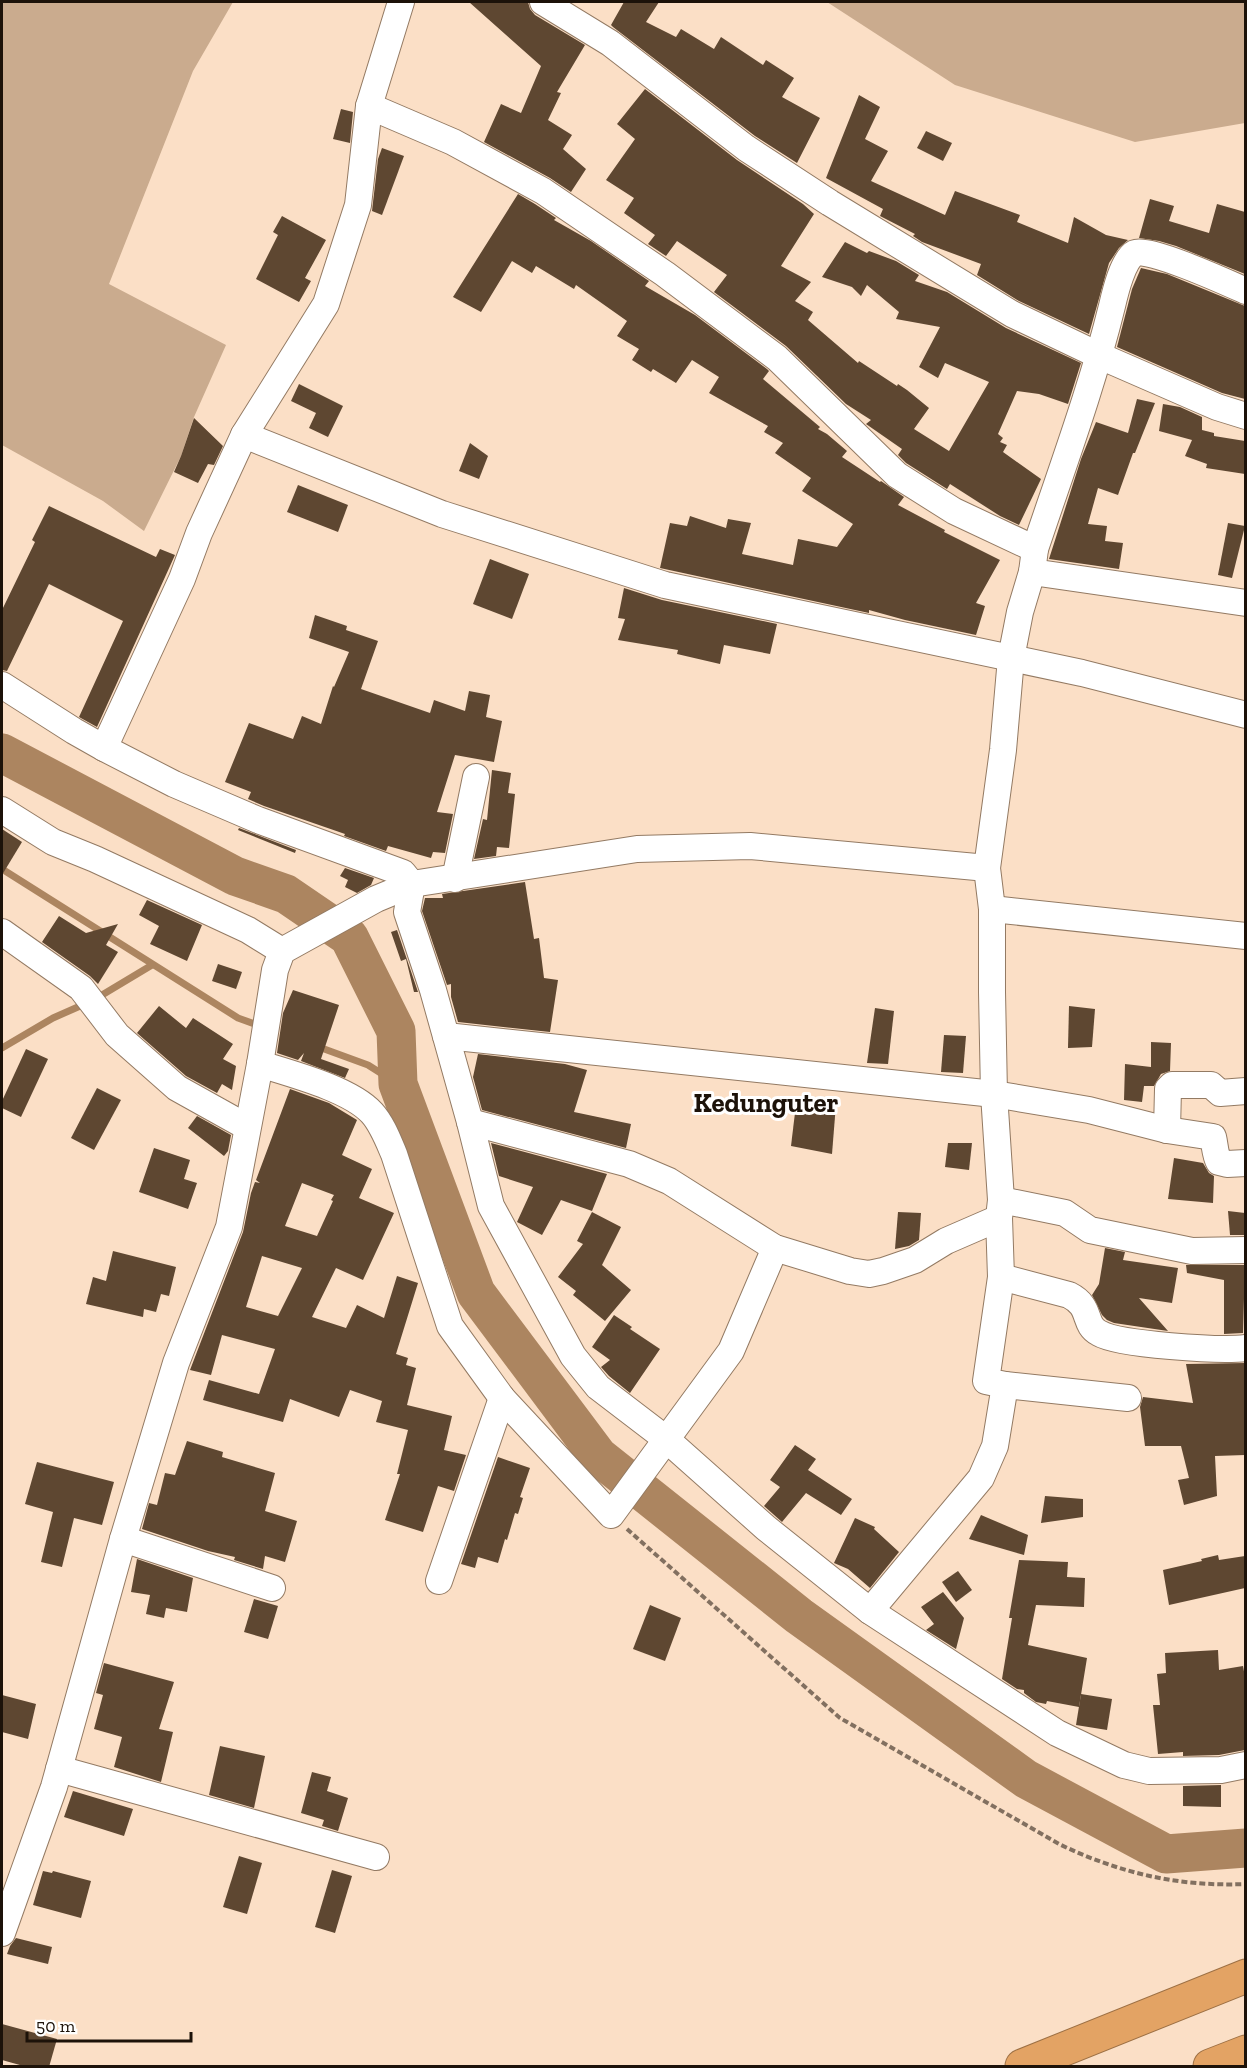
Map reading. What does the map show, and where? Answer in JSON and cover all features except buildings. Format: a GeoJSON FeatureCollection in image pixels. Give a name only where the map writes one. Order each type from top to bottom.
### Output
{"type":"FeatureCollection","features":[{"type":"Feature","properties":{"kind":"highway"},"geometry":{"type":"LineString","coordinates":[[1022,2067],[1245,1976]]}},
{"type":"Feature","properties":{"kind":"highway"},"geometry":{"type":"LineString","coordinates":[[1210,2067],[1245,2052]]}},
{"type":"Feature","properties":{"kind":"street"},"geometry":{"type":"LineString","coordinates":[[104,748],[182,579],[199,533],[244,435],[326,304],[358,206],[369,106],[401,2]]}},
{"type":"Feature","properties":{"kind":"street"},"geometry":{"type":"LineString","coordinates":[[543,2],[610,43],[746,148],[830,203],[1012,314],[1100,356],[1217,407],[1245,416]]}},
{"type":"Feature","properties":{"kind":"street"},"geometry":{"type":"LineString","coordinates":[[369,106],[453,142],[543,191],[665,273],[777,358],[897,475],[1034,560],[1245,603]]}},
{"type":"Feature","properties":{"kind":"street"},"geometry":{"type":"LineString","coordinates":[[1128,1398],[986,1381],[1001,1277],[994,1094],[992,909],[987,868],[1003,750],[1011,658],[1020,612],[1034,560],[1100,356],[1115,292],[1125,265],[1132,254],[1142,251],[1197,269],[1245,291]]}},
{"type":"Feature","properties":{"kind":"street"},"geometry":{"type":"LineString","coordinates":[[244,435],[441,514],[665,585],[1082,673],[1245,715]]}},
{"type":"Feature","properties":{"kind":"street"},"geometry":{"type":"LineString","coordinates":[[2,685],[74,731],[174,784],[248,816],[403,873],[411,884],[407,912],[446,1036],[491,1206],[573,1356],[598,1387],[662,1444],[870,1611],[1057,1733],[1124,1765],[1149,1771],[1221,1770],[1245,1765]]}},
{"type":"Feature","properties":{"kind":"street"},"geometry":{"type":"LineString","coordinates":[[455,879],[476,777]]}},
{"type":"Feature","properties":{"kind":"street"},"geometry":{"type":"LineString","coordinates":[[2,810],[53,842],[248,930],[285,954]]}},
{"type":"Feature","properties":{"kind":"street"},"geometry":{"type":"LineString","coordinates":[[2,1933],[59,1769],[123,1539],[176,1363],[229,1227],[237,1194],[261,1054],[285,954],[376,899],[411,884],[637,849],[750,846],[987,868]]}},
{"type":"Feature","properties":{"kind":"street"},"geometry":{"type":"LineString","coordinates":[[992,909],[1245,936]]}},
{"type":"Feature","properties":{"kind":"street"},"geometry":{"type":"LineString","coordinates":[[2,932],[81,988],[117,1035],[177,1088],[248,1127]]}},
{"type":"Feature","properties":{"kind":"street"},"geometry":{"type":"LineString","coordinates":[[446,1036],[994,1094],[1089,1110],[1167,1130],[1213,1137],[1219,1162],[1245,1163]]}},
{"type":"Feature","properties":{"kind":"street"},"geometry":{"type":"LineString","coordinates":[[261,1054],[361,1103],[373,1114],[394,1154],[450,1326],[502,1398],[614,1510],[731,1351],[775,1248]]}},
{"type":"Feature","properties":{"kind":"street"},"geometry":{"type":"LineString","coordinates":[[1167,1130],[1168,1089],[1172,1085],[1211,1085],[1220,1093],[1232,1094],[1245,1091]]}},
{"type":"Feature","properties":{"kind":"street"},"geometry":{"type":"LineString","coordinates":[[470,1122],[629,1164],[669,1181],[775,1248],[869,1274],[915,1260],[1000,1209],[1065,1213],[1090,1230],[1192,1251],[1245,1250]]}},
{"type":"Feature","properties":{"kind":"street"},"geometry":{"type":"LineString","coordinates":[[1001,1277],[1069,1295],[1079,1300],[1084,1306],[1091,1327],[1107,1336],[1128,1342],[1245,1348]]}},
{"type":"Feature","properties":{"kind":"street"},"geometry":{"type":"LineString","coordinates":[[870,1611],[963,1503],[981,1478],[995,1446],[1005,1385]]}},
{"type":"Feature","properties":{"kind":"street"},"geometry":{"type":"LineString","coordinates":[[439,1581],[502,1398]]}},
{"type":"Feature","properties":{"kind":"street"},"geometry":{"type":"LineString","coordinates":[[123,1539],[272,1588]]}},
{"type":"Feature","properties":{"kind":"street"},"geometry":{"type":"LineString","coordinates":[[59,1769],[376,1857]]}},
{"type":"Feature","properties":{"kind":"path"},"geometry":{"type":"LineString","coordinates":[[614,1510],[840,1718],[1059,1844],[1093,1861],[1167,1880],[1219,1886],[1245,1884]]}},
{"type":"Feature","properties":{"kind":"shaded area"},"geometry":{"type":"Polygon","coordinates":[[[2,2],[233,2],[193,71],[109,284],[226,345],[194,417],[181,456],[144,531],[103,501],[2,445],[2,2]]]}},
{"type":"Feature","properties":{"kind":"shaded area"},"geometry":{"type":"Polygon","coordinates":[[[827,2],[1245,2],[1245,123],[1135,142],[955,85],[827,2]]]}},
{"type":"Feature","properties":{"kind":"waterway"},"geometry":{"type":"LineString","coordinates":[[2,753],[235,876],[286,894],[349,937],[396,1031],[398,1084],[476,1293],[598,1456],[799,1616],[1026,1779],[1166,1854],[1246,1848]]}},
{"type":"Feature","properties":{"kind":"waterway"},"geometry":{"type":"LineString","coordinates":[[2,869],[238,1018],[260,1026]]}},
{"type":"Feature","properties":{"kind":"waterway"},"geometry":{"type":"LineString","coordinates":[[97,998],[152,965]]}},
{"type":"Feature","properties":{"kind":"waterway"},"geometry":{"type":"LineString","coordinates":[[2,1048],[53,1018],[87,1003]]}},
{"type":"Feature","properties":{"kind":"waterway"},"geometry":{"type":"LineString","coordinates":[[316,1046],[368,1065],[398,1084]]}},
{"type":"Feature","properties":{"kind":"district","name":"Kedunguter"},"geometry":{"type":"Point","coordinates":[766,1103]}}]}
